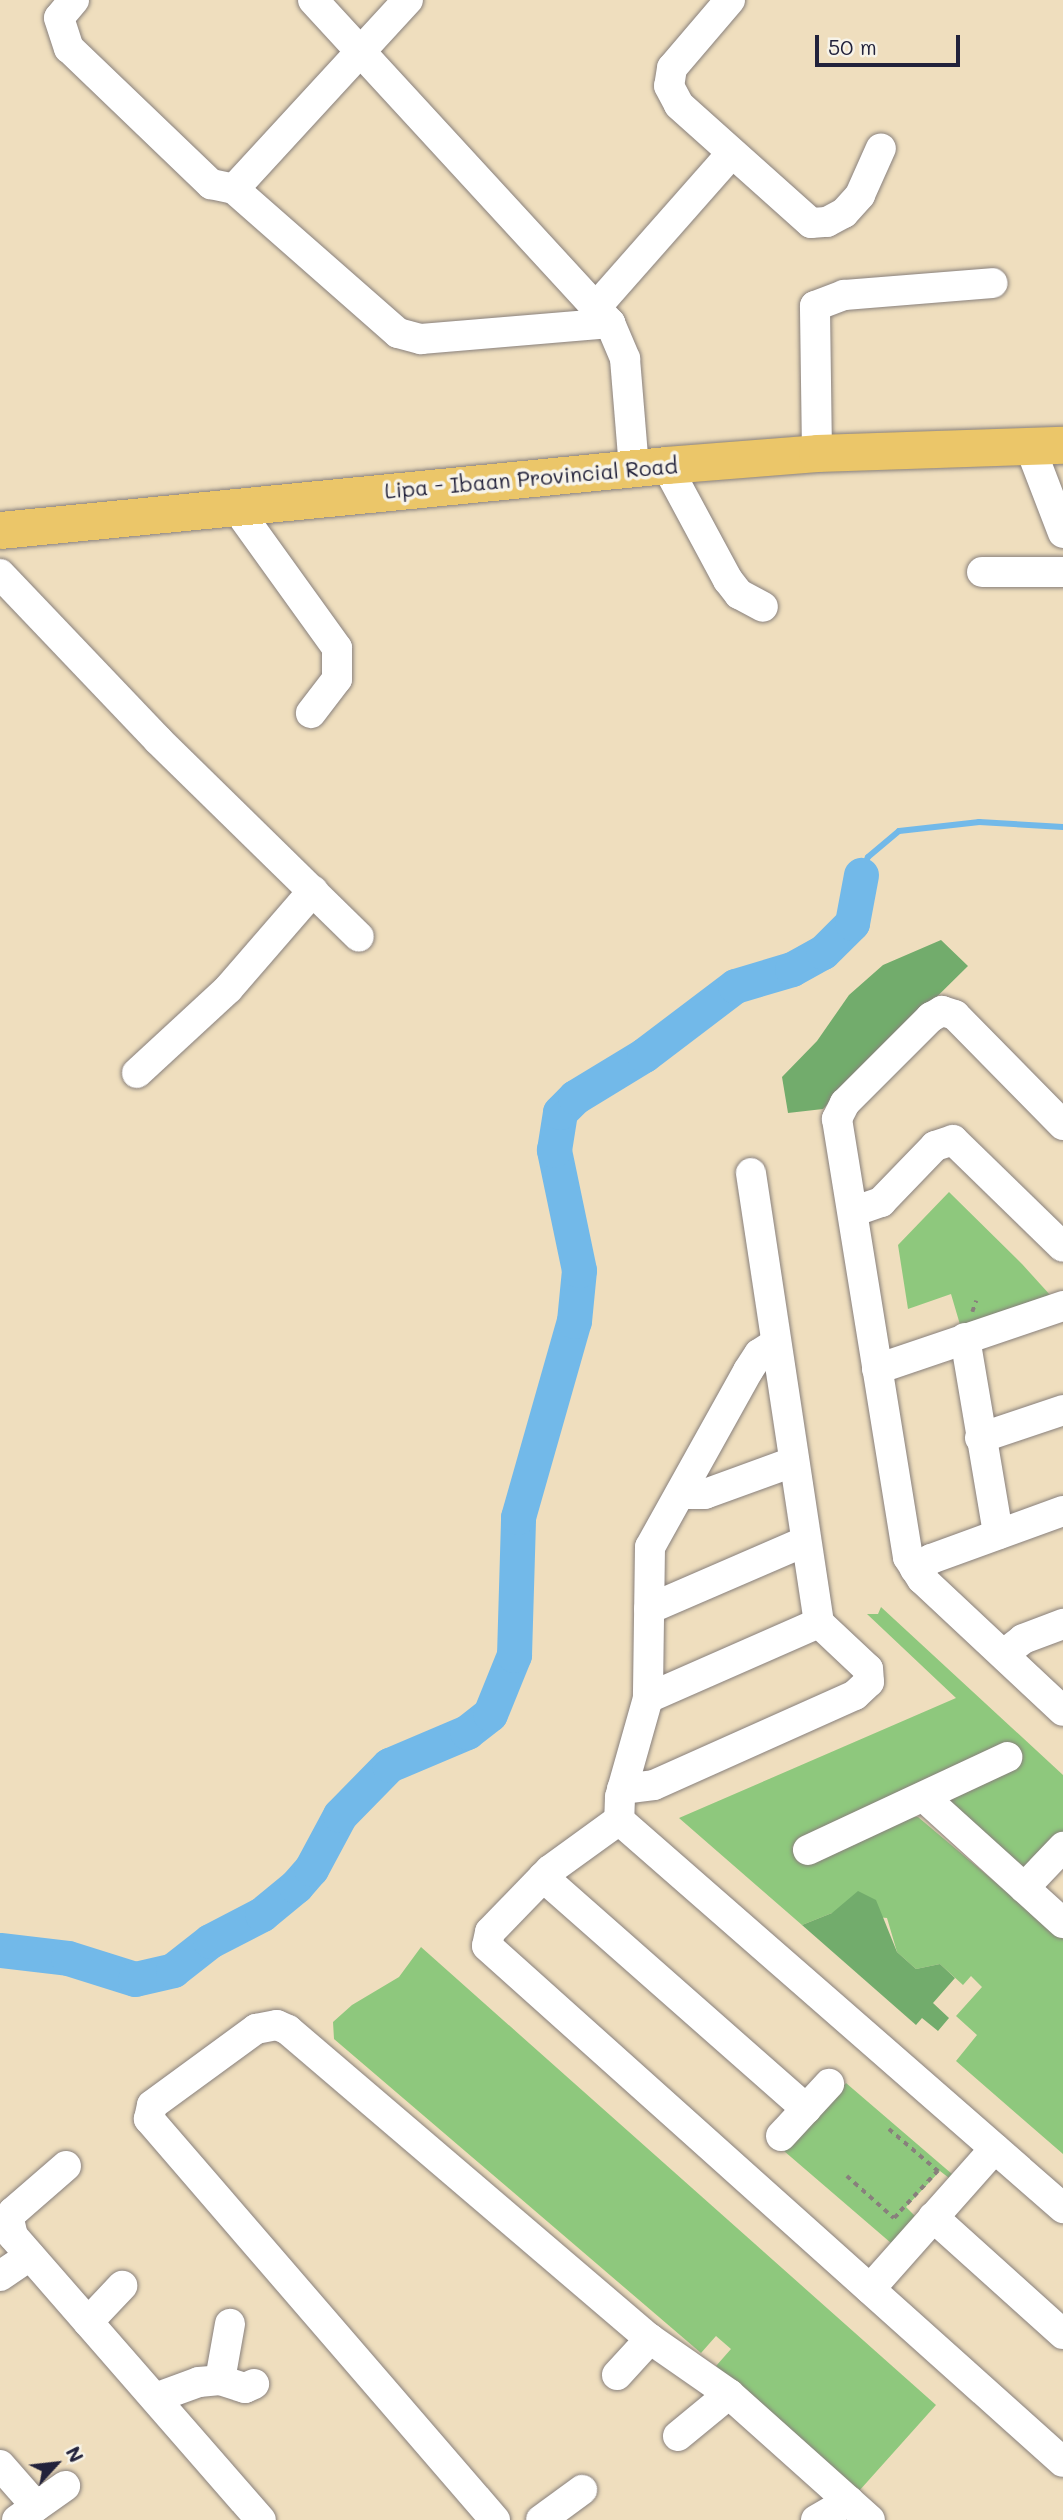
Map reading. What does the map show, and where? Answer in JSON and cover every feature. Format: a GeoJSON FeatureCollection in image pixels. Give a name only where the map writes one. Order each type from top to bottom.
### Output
{"type":"FeatureCollection","features":[{"type":"Feature","properties":{"kind":"main road","name":"Lipa - Ibaan Provincial Road"},"geometry":{"type":"LineString","coordinates":[[0,530],[650,466],[817,453],[1046,446]]}},
{"type":"Feature","properties":{"kind":"street"},"geometry":{"type":"LineString","coordinates":[[313,0],[604,315],[625,359],[650,466],[739,594],[763,607]]}},
{"type":"Feature","properties":{"kind":"street"},"geometry":{"type":"LineString","coordinates":[[234,189],[408,0]]}},
{"type":"Feature","properties":{"kind":"street"},"geometry":{"type":"LineString","coordinates":[[63,4],[60,24],[69,48],[211,184],[234,189],[382,322],[406,336],[421,339],[604,315],[731,155]]}},
{"type":"Feature","properties":{"kind":"street"},"geometry":{"type":"LineString","coordinates":[[715,5],[672,68],[669,86],[679,105],[803,218],[820,224],[838,218],[860,195],[881,148]]}},
{"type":"Feature","properties":{"kind":"street"},"geometry":{"type":"LineString","coordinates":[[817,453],[815,306],[845,295],[993,283]]}},
{"type":"Feature","properties":{"kind":"street"},"geometry":{"type":"LineString","coordinates":[[1046,446],[1063,533]]}},
{"type":"Feature","properties":{"kind":"street"},"geometry":{"type":"LineString","coordinates":[[235,506],[337,648],[337,679],[311,713]]}},
{"type":"Feature","properties":{"kind":"street"},"geometry":{"type":"LineString","coordinates":[[982,572],[1063,572]]}},
{"type":"Feature","properties":{"kind":"street"},"geometry":{"type":"LineString","coordinates":[[0,574],[158,740],[359,937]]}},
{"type":"Feature","properties":{"kind":"street"},"geometry":{"type":"LineString","coordinates":[[136,1073],[228,989],[313,891]]}},
{"type":"Feature","properties":{"kind":"street"},"geometry":{"type":"LineString","coordinates":[[1063,1125],[955,1015],[942,1011],[930,1017],[839,1113],[904,1545],[915,1569],[1063,1711]]}},
{"type":"Feature","properties":{"kind":"street"},"geometry":{"type":"LineString","coordinates":[[855,1211],[881,1202],[935,1146],[953,1140],[1063,1247]]}},
{"type":"Feature","properties":{"kind":"street"},"geometry":{"type":"LineString","coordinates":[[622,1789],[654,1784],[861,1692],[869,1682],[868,1669],[819,1623],[804,1542],[751,1173]]}},
{"type":"Feature","properties":{"kind":"street"},"geometry":{"type":"LineString","coordinates":[[877,1368],[908,1362],[965,1338],[1063,1306]]}},
{"type":"Feature","properties":{"kind":"street"},"geometry":{"type":"LineString","coordinates":[[965,1338],[979,1438],[998,1534]]}},
{"type":"Feature","properties":{"kind":"street"},"geometry":{"type":"LineString","coordinates":[[776,1343],[759,1354],[748,1371],[650,1548],[648,1698],[622,1789],[619,1820],[543,1877],[490,1932],[486,1941],[492,1954],[1063,2462]]}},
{"type":"Feature","properties":{"kind":"street"},"geometry":{"type":"LineString","coordinates":[[979,1438],[1063,1410]]}},
{"type":"Feature","properties":{"kind":"street"},"geometry":{"type":"LineString","coordinates":[[680,1494],[705,1494],[793,1462]]}},
{"type":"Feature","properties":{"kind":"street"},"geometry":{"type":"LineString","coordinates":[[915,1569],[998,1534],[1063,1511]]}},
{"type":"Feature","properties":{"kind":"street"},"geometry":{"type":"LineString","coordinates":[[649,1609],[804,1542]]}},
{"type":"Feature","properties":{"kind":"street"},"geometry":{"type":"LineString","coordinates":[[648,1698],[819,1623]]}},
{"type":"Feature","properties":{"kind":"street"},"geometry":{"type":"LineString","coordinates":[[1004,1654],[1018,1642],[1063,1624]]}},
{"type":"Feature","properties":{"kind":"street"},"geometry":{"type":"LineString","coordinates":[[808,1850],[925,1798],[1007,1757]]}},
{"type":"Feature","properties":{"kind":"street"},"geometry":{"type":"LineString","coordinates":[[925,1798],[1063,1923]]}},
{"type":"Feature","properties":{"kind":"street"},"geometry":{"type":"LineString","coordinates":[[619,1820],[1063,2208]]}},
{"type":"Feature","properties":{"kind":"street"},"geometry":{"type":"LineString","coordinates":[[1024,1888],[1063,1847]]}},
{"type":"Feature","properties":{"kind":"street"},"geometry":{"type":"LineString","coordinates":[[543,1877],[806,2109]]}},
{"type":"Feature","properties":{"kind":"street"},"geometry":{"type":"LineString","coordinates":[[495,2520],[153,2125],[148,2114],[152,2105],[256,2029],[277,2025],[288,2030],[650,2339],[729,2394],[860,2511]]}},
{"type":"Feature","properties":{"kind":"street"},"geometry":{"type":"LineString","coordinates":[[781,2136],[830,2084]]}},
{"type":"Feature","properties":{"kind":"street"},"geometry":{"type":"LineString","coordinates":[[870,2288],[919,2218],[995,2148]]}},
{"type":"Feature","properties":{"kind":"street"},"geometry":{"type":"LineString","coordinates":[[65,2166],[9,2218],[13,2236],[261,2520]]}},
{"type":"Feature","properties":{"kind":"street"},"geometry":{"type":"LineString","coordinates":[[919,2218],[1063,2334]]}},
{"type":"Feature","properties":{"kind":"street"},"geometry":{"type":"LineString","coordinates":[[0,2276],[30,2256]]}},
{"type":"Feature","properties":{"kind":"street"},"geometry":{"type":"LineString","coordinates":[[88,2322],[122,2286]]}},
{"type":"Feature","properties":{"kind":"street"},"geometry":{"type":"LineString","coordinates":[[220,2380],[230,2324]]}},
{"type":"Feature","properties":{"kind":"street"},"geometry":{"type":"LineString","coordinates":[[617,2375],[650,2339]]}},
{"type":"Feature","properties":{"kind":"street"},"geometry":{"type":"LineString","coordinates":[[155,2398],[181,2386],[220,2380],[245,2388],[254,2384]]}},
{"type":"Feature","properties":{"kind":"street"},"geometry":{"type":"LineString","coordinates":[[678,2436],[729,2394]]}},
{"type":"Feature","properties":{"kind":"street"},"geometry":{"type":"LineString","coordinates":[[0,2465],[26,2513],[65,2486]]}},
{"type":"Feature","properties":{"kind":"street"},"geometry":{"type":"LineString","coordinates":[[541,2520],[582,2490]]}},
{"type":"Feature","properties":{"kind":"street"},"geometry":{"type":"LineString","coordinates":[[816,2520],[860,2511]]}},
{"type":"Feature","properties":{"kind":"path"},"geometry":{"type":"LineString","coordinates":[[847,2176],[894,2218],[926,2180],[938,2171],[889,2129]]}},
{"type":"Feature","properties":{"kind":"path"},"geometry":{"type":"LineString","coordinates":[[899,2213],[919,2218]]}},
{"type":"Feature","properties":{"kind":"green space"},"geometry":{"type":"Polygon","coordinates":[[[941,940],[968,966],[823,1109],[788,1113],[782,1077],[817,1041],[849,995],[883,965],[941,940]]]}},
{"type":"Feature","properties":{"kind":"green space"},"geometry":{"type":"Polygon","coordinates":[[[949,1192],[1051,1296],[961,1328],[951,1294],[908,1309],[898,1245],[949,1192]]]}},
{"type":"Feature","properties":{"kind":"green space"},"geometry":{"type":"Polygon","coordinates":[[[881,1607],[1063,1775],[1063,1833],[1032,1864],[1021,1868],[944,1801],[1020,1764],[1006,1749],[792,1847],[810,1861],[908,1816],[918,1817],[1063,1939],[1063,2154],[956,2061],[977,2035],[956,2016],[982,1987],[971,1976],[963,1985],[940,1964],[916,1969],[897,1952],[887,1918],[832,1913],[802,1925],[679,1818],[956,1698],[867,1614],[878,1614],[881,1607]]]}},
{"type":"Feature","properties":{"kind":"green space"},"geometry":{"type":"Polygon","coordinates":[[[858,1891],[876,1900],[897,1952],[916,1969],[940,1964],[955,1978],[933,2003],[949,2018],[938,2031],[922,2018],[916,2025],[802,1925],[832,1913],[858,1891]]]}},
{"type":"Feature","properties":{"kind":"green space"},"geometry":{"type":"Polygon","coordinates":[[[421,1947],[936,2405],[859,2491],[716,2366],[731,2349],[716,2336],[701,2353],[334,2039],[333,2022],[352,2005],[399,1977],[421,1947]]]}},
{"type":"Feature","properties":{"kind":"green space"},"geometry":{"type":"Polygon","coordinates":[[[846,2083],[952,2174],[949,2178],[940,2171],[906,2207],[916,2217],[891,2243],[784,2151],[846,2083]]]}},
{"type":"Feature","properties":{"kind":"waterway"},"geometry":{"type":"LineString","coordinates":[[861,875],[868,857],[899,831],[979,822],[1063,827]]}},
{"type":"Feature","properties":{"kind":"waterway"},"geometry":{"type":"LineString","coordinates":[[0,1950],[68,1958],[135,1979],[173,1970],[210,1941],[262,1914],[296,1886],[311,1869],[340,1815],[389,1765],[467,1732],[490,1714],[514,1655],[518,1517],[574,1321],[579,1270],[554,1150],[560,1112],[575,1097],[644,1055],[735,986],[792,969],[823,952],[852,923],[861,875]]}}]}
